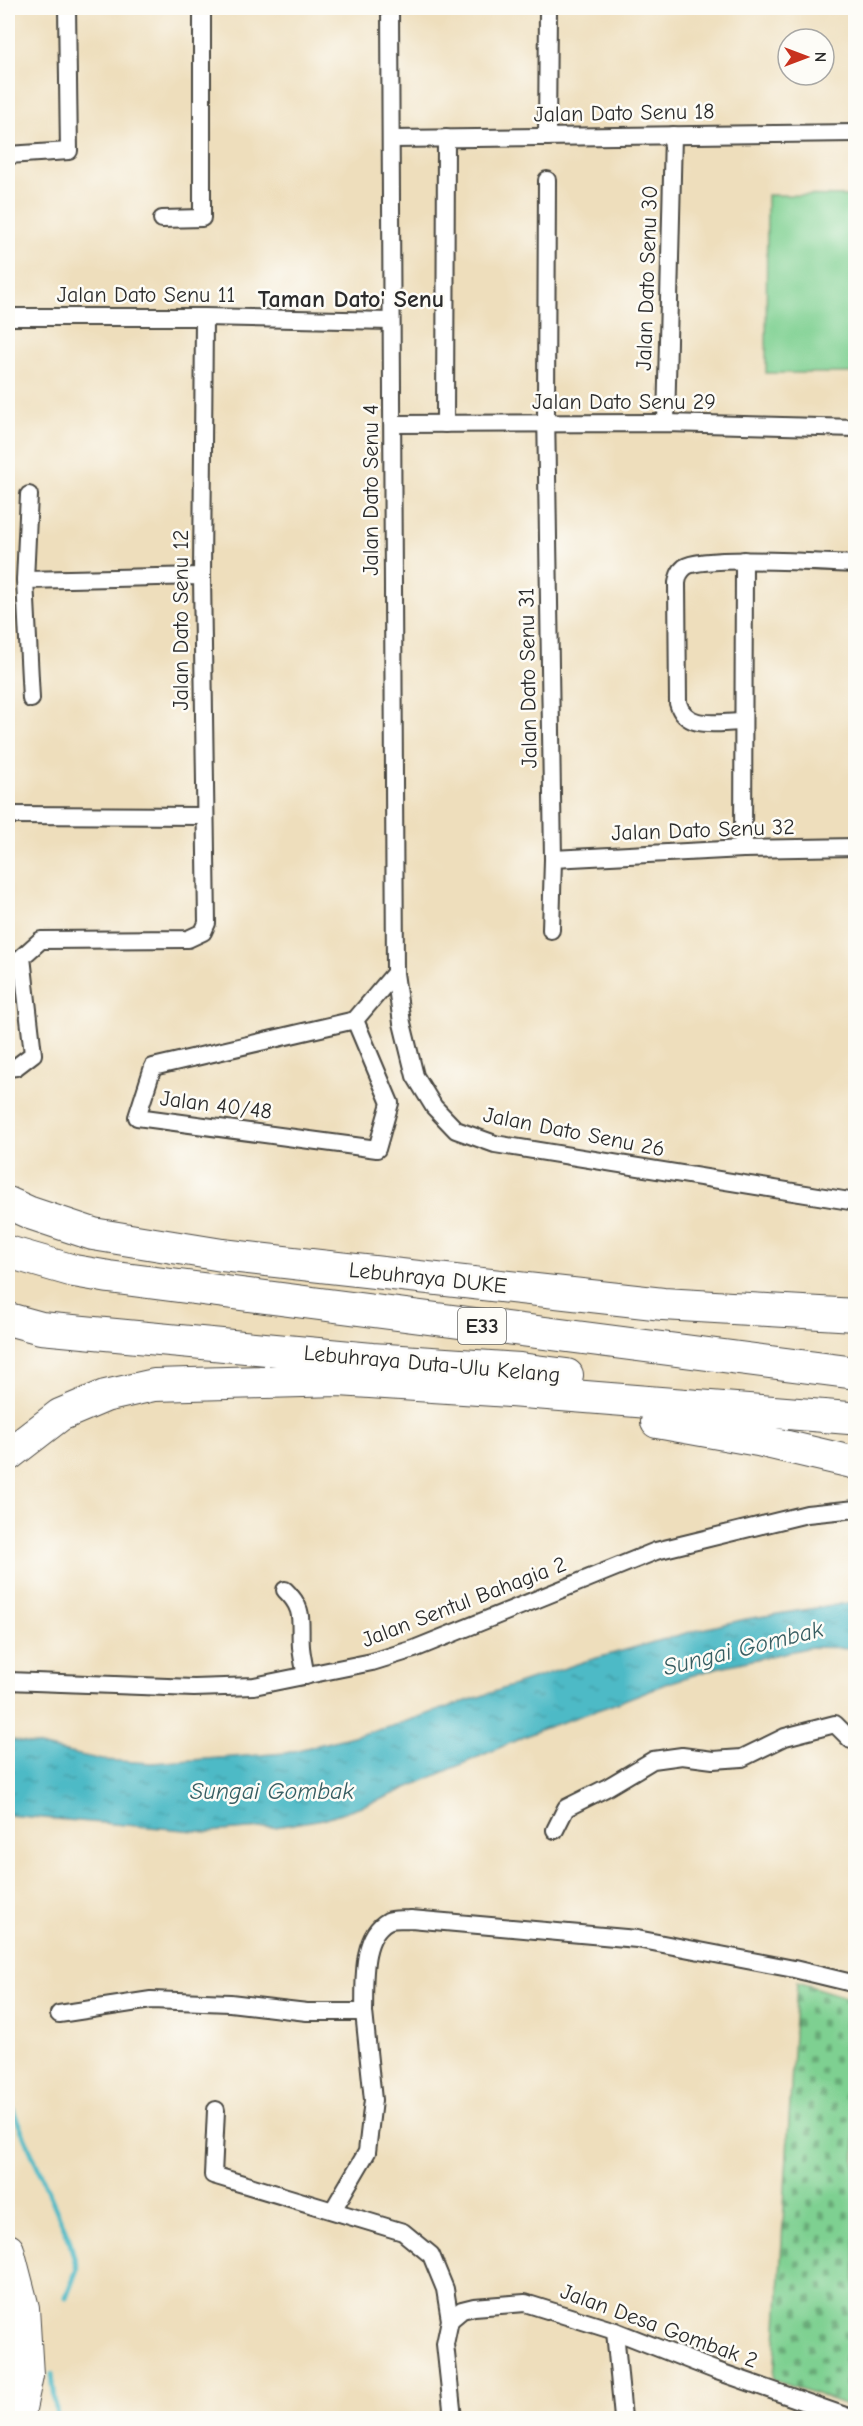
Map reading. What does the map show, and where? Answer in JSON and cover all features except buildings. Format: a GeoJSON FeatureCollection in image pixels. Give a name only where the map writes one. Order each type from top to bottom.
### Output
{"type":"FeatureCollection","features":[{"type":"Feature","properties":{"kind":"highway","name":"Lebuhraya DUKE"},"geometry":{"type":"LineString","coordinates":[[8,1203],[93,1234],[222,1255],[663,1304],[853,1314]]}},
{"type":"Feature","properties":{"kind":"highway","name":"Lebuhraya DUKE"},"geometry":{"type":"LineString","coordinates":[[8,1252],[74,1271],[109,1277],[855,1373]]}},
{"type":"Feature","properties":{"kind":"highway","name":"Lebuhraya Duta-Ulu Kelang"},"geometry":{"type":"LineString","coordinates":[[8,1319],[40,1329],[372,1359],[520,1369],[685,1407]]}},
{"type":"Feature","properties":{"kind":"highway"},"geometry":{"type":"LineString","coordinates":[[8,1455],[60,1415],[105,1396],[154,1385],[339,1380],[510,1391],[852,1419]]}},
{"type":"Feature","properties":{"kind":"highway"},"geometry":{"type":"LineString","coordinates":[[685,1407],[758,1440],[855,1463]]}},
{"type":"Feature","properties":{"kind":"highway"},"geometry":{"type":"LineString","coordinates":[[8,2250],[23,2308],[27,2375],[18,2418]]}},
{"type":"Feature","properties":{"kind":"street"},"geometry":{"type":"LineString","coordinates":[[8,155],[69,151],[67,8]]}},
{"type":"Feature","properties":{"kind":"street"},"geometry":{"type":"LineString","coordinates":[[162,219],[202,218],[202,8]]}},
{"type":"Feature","properties":{"kind":"street","name":"Jalan Dato Senu 4"},"geometry":{"type":"LineString","coordinates":[[390,8],[393,139],[391,321],[395,973]]}},
{"type":"Feature","properties":{"kind":"street"},"geometry":{"type":"LineString","coordinates":[[547,137],[548,8]]}},
{"type":"Feature","properties":{"kind":"street","name":"Jalan Dato Senu 18"},"geometry":{"type":"LineString","coordinates":[[393,139],[855,133]]}},
{"type":"Feature","properties":{"kind":"street","name":"Jalan Dato Senu 30"},"geometry":{"type":"LineString","coordinates":[[666,423],[673,135]]}},
{"type":"Feature","properties":{"kind":"street"},"geometry":{"type":"LineString","coordinates":[[445,424],[446,138]]}},
{"type":"Feature","properties":{"kind":"street","name":"Jalan Dato Senu 31"},"geometry":{"type":"LineString","coordinates":[[547,180],[553,859],[550,930]]}},
{"type":"Feature","properties":{"kind":"street","name":"Jalan Dato Senu 11"},"geometry":{"type":"LineString","coordinates":[[8,317],[204,317],[391,321]]}},
{"type":"Feature","properties":{"kind":"street","name":"Jalan Dato Senu 12"},"geometry":{"type":"LineString","coordinates":[[8,1068],[16,1067],[33,1054],[22,957],[41,940],[188,939],[203,932],[207,923],[202,576],[204,317]]}},
{"type":"Feature","properties":{"kind":"street","name":"Jalan Dato Senu 29"},"geometry":{"type":"LineString","coordinates":[[393,424],[666,423],[855,428]]}},
{"type":"Feature","properties":{"kind":"street"},"geometry":{"type":"LineString","coordinates":[[29,495],[25,580],[31,699]]}},
{"type":"Feature","properties":{"kind":"street"},"geometry":{"type":"LineString","coordinates":[[743,849],[744,560]]}},
{"type":"Feature","properties":{"kind":"street"},"geometry":{"type":"LineString","coordinates":[[742,722],[698,722],[688,720],[681,713],[678,703],[677,583],[679,573],[686,566],[696,563],[744,560],[855,564]]}},
{"type":"Feature","properties":{"kind":"street"},"geometry":{"type":"LineString","coordinates":[[25,580],[202,576]]}},
{"type":"Feature","properties":{"kind":"street"},"geometry":{"type":"LineString","coordinates":[[8,815],[205,816]]}},
{"type":"Feature","properties":{"kind":"street","name":"Jalan Dato Senu 32"},"geometry":{"type":"LineString","coordinates":[[553,859],[743,849],[855,847]]}},
{"type":"Feature","properties":{"kind":"street"},"geometry":{"type":"LineString","coordinates":[[355,1020],[395,973]]}},
{"type":"Feature","properties":{"kind":"street","name":"Jalan Dato Senu 26"},"geometry":{"type":"LineString","coordinates":[[395,973],[402,1023],[416,1076],[434,1107],[456,1130],[495,1144],[855,1202]]}},
{"type":"Feature","properties":{"kind":"street","name":"Jalan 40/48"},"geometry":{"type":"LineString","coordinates":[[355,1020],[390,1103],[376,1149],[137,1117],[153,1067],[355,1020]]}},
{"type":"Feature","properties":{"kind":"street","name":"Jalan Sentul Bahagia 2"},"geometry":{"type":"LineString","coordinates":[[8,1681],[194,1688],[254,1686],[306,1676],[372,1662],[414,1648],[656,1551],[807,1514],[855,1509]]}},
{"type":"Feature","properties":{"kind":"street"},"geometry":{"type":"LineString","coordinates":[[285,1590],[296,1601],[302,1621],[301,1646],[306,1676]]}},
{"type":"Feature","properties":{"kind":"street"},"geometry":{"type":"LineString","coordinates":[[555,1830],[566,1808],[654,1760],[682,1756],[712,1760],[742,1758],[785,1737],[835,1724],[851,1740],[855,1740]]}},
{"type":"Feature","properties":{"kind":"street"},"geometry":{"type":"LineString","coordinates":[[333,2210],[367,2152],[373,2100],[364,2012],[367,1958],[375,1931],[390,1920],[411,1919],[637,1939],[794,1969],[855,1984]]}},
{"type":"Feature","properties":{"kind":"street"},"geometry":{"type":"LineString","coordinates":[[59,2014],[151,2000],[230,2003],[307,2012],[364,2012]]}},
{"type":"Feature","properties":{"kind":"street"},"geometry":{"type":"LineString","coordinates":[[216,2110],[213,2175],[403,2232],[431,2255],[446,2289],[450,2320],[445,2344],[453,2418]]}},
{"type":"Feature","properties":{"kind":"street","name":"Jalan Desa Gombak 2"},"geometry":{"type":"LineString","coordinates":[[450,2320],[462,2310],[474,2307],[525,2303],[615,2331],[717,2371],[851,2418]]}},
{"type":"Feature","properties":{"kind":"street"},"geometry":{"type":"LineString","coordinates":[[615,2331],[623,2418]]}},
{"type":"Feature","properties":{"kind":"green space"},"geometry":{"type":"Polygon","coordinates":[[[767,195],[855,196],[855,373],[766,373],[767,195]]]}},
{"type":"Feature","properties":{"kind":"green space"},"geometry":{"type":"Polygon","coordinates":[[[797,1982],[855,2000],[855,2408],[774,2379],[797,1982]]]}},
{"type":"Feature","properties":{"kind":"water","name":"Sungai Gombak"},"geometry":{"type":"Polygon","coordinates":[[[855,1602],[855,1648],[811,1647],[716,1668],[665,1684],[542,1729],[382,1799],[323,1819],[275,1827],[208,1832],[8,1815],[8,1739],[102,1760],[152,1763],[286,1753],[389,1727],[586,1661],[690,1632],[746,1619],[855,1602]]]}},
{"type":"Feature","properties":{"kind":"waterway"},"geometry":{"type":"LineString","coordinates":[[8,2099],[69,2239],[77,2269],[66,2298]]}},
{"type":"Feature","properties":{"kind":"waterway"},"geometry":{"type":"LineString","coordinates":[[52,2374],[57,2418]]}},
{"type":"Feature","properties":{"kind":"district","name":"Taman Dato' Senu"},"geometry":{"type":"Point","coordinates":[351,299]}}]}
